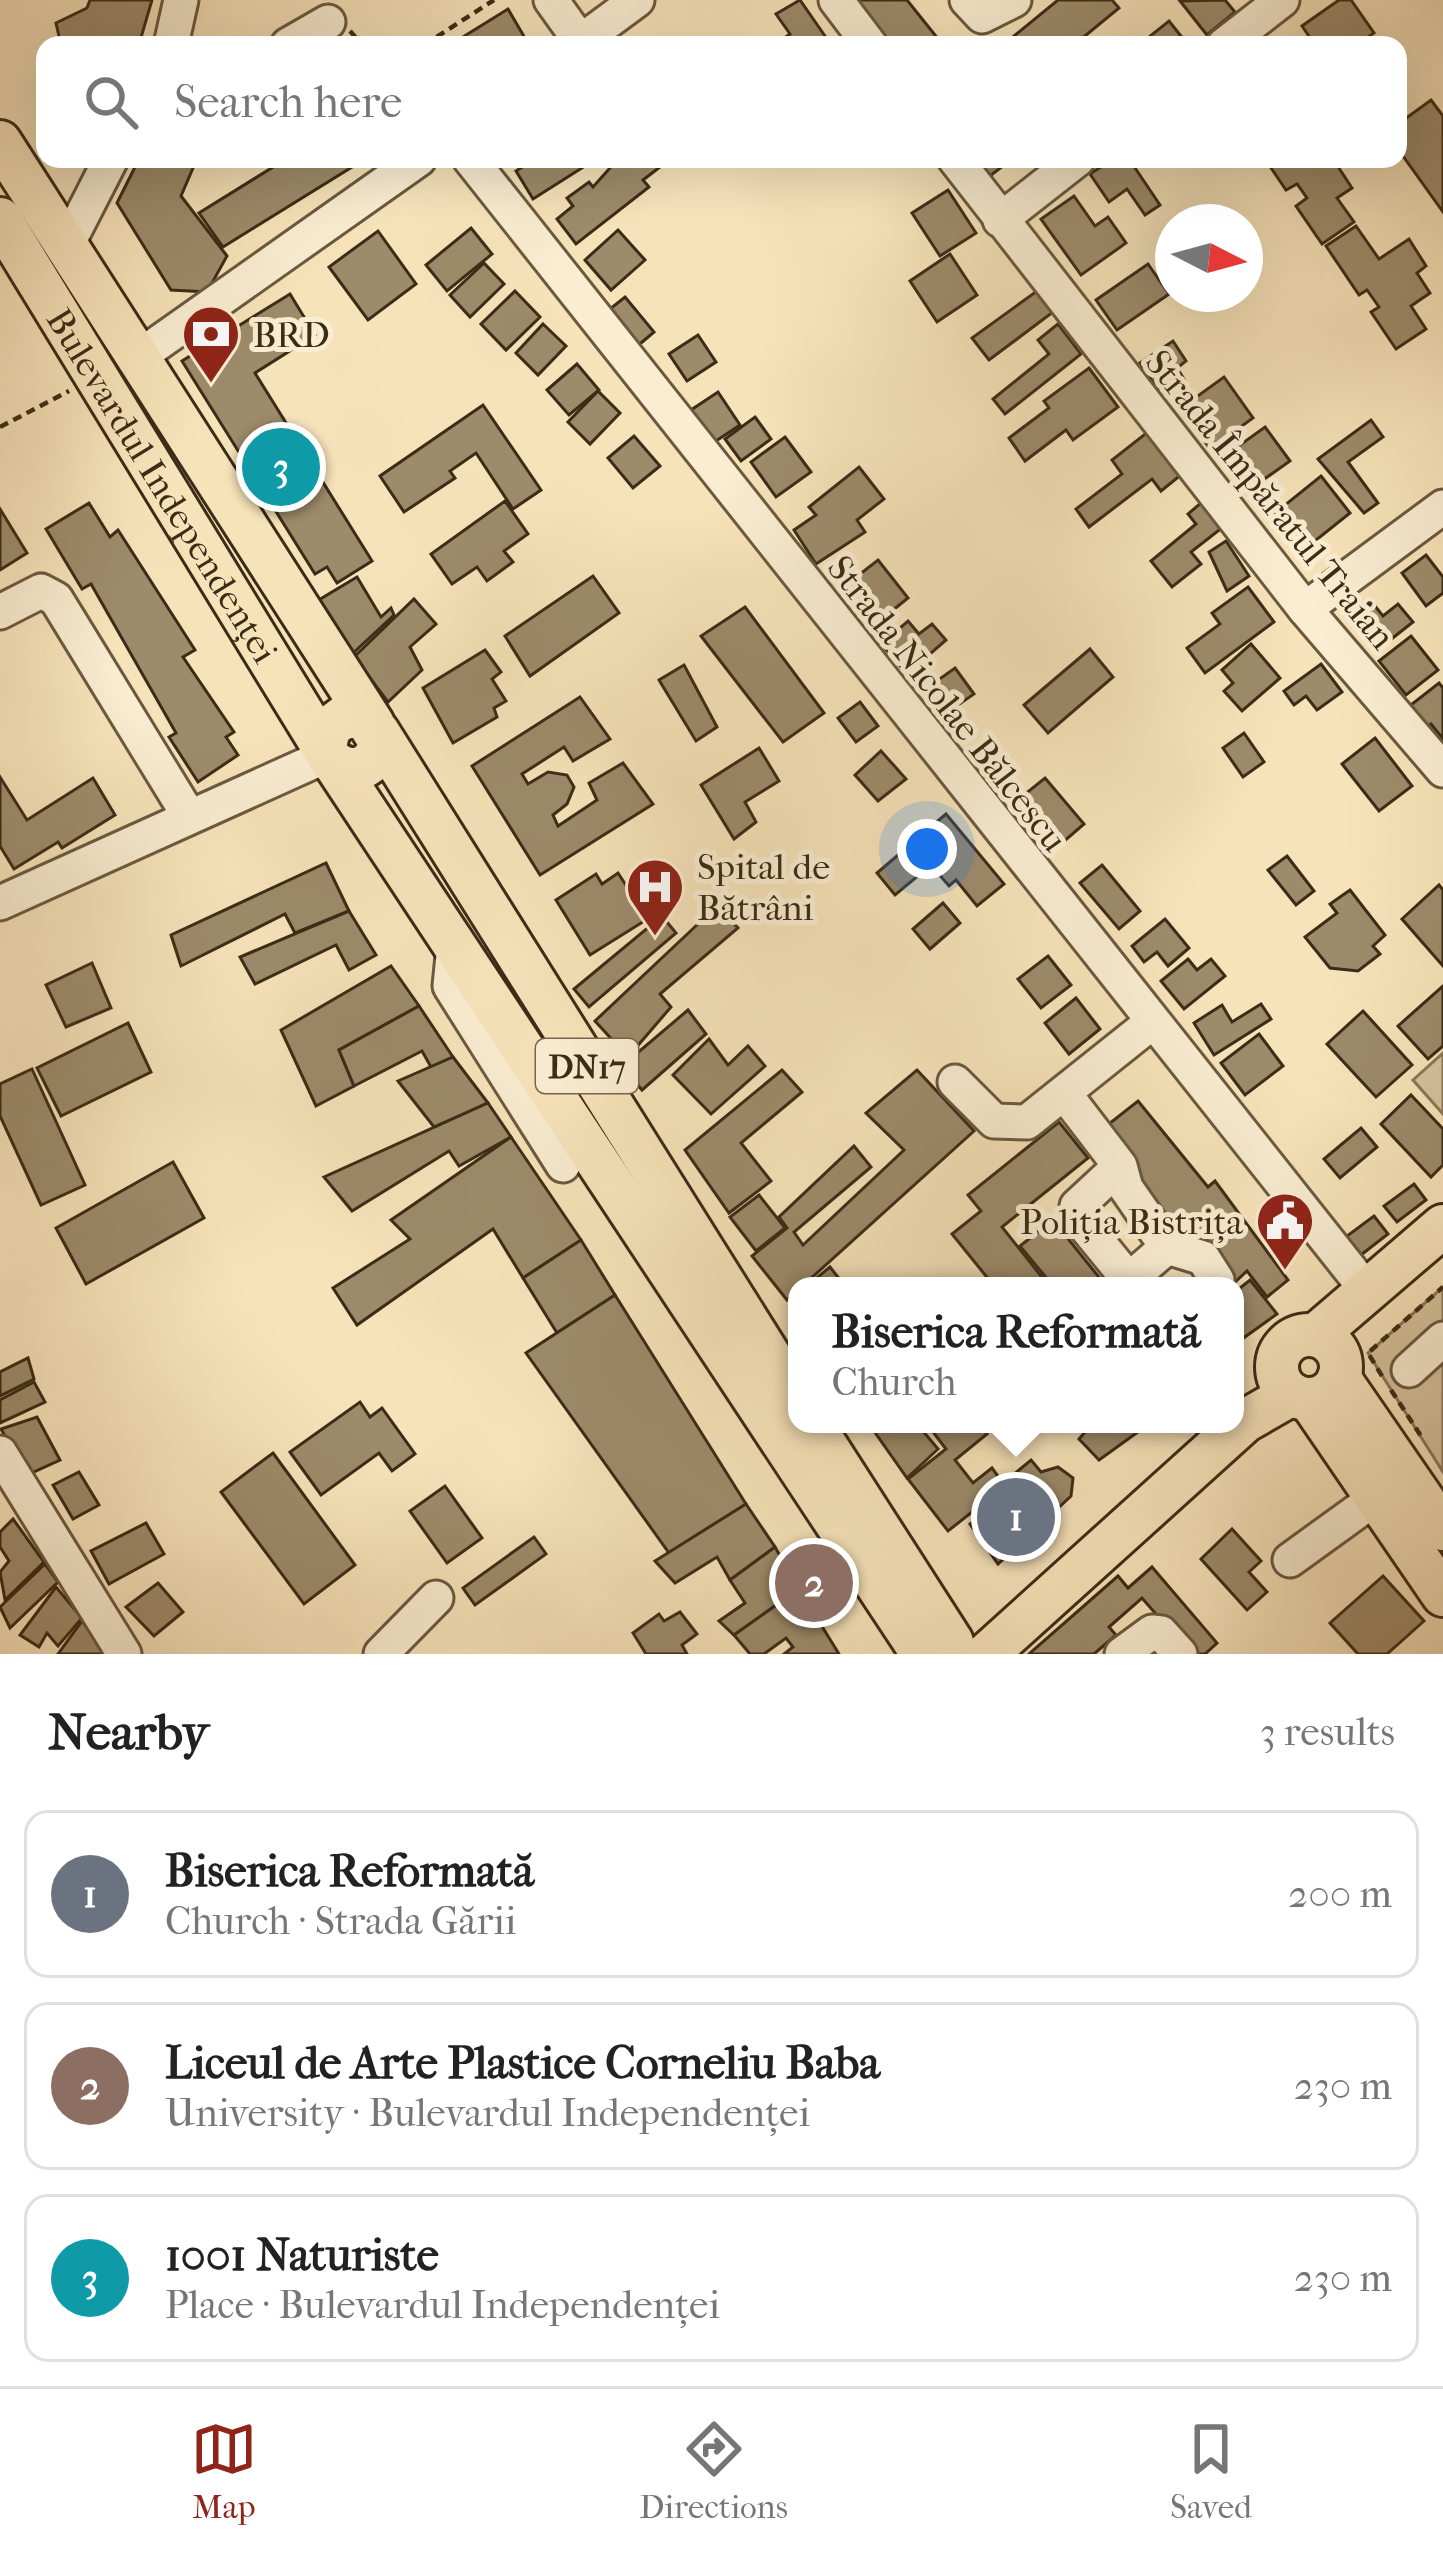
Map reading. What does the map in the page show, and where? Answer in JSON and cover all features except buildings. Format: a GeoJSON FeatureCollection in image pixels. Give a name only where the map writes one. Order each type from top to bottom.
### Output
{"type":"FeatureCollection","features":[{"type":"Feature","properties":{"kind":"main road","name":"Bulevardul Independenței"},"geometry":{"type":"LineString","coordinates":[[0,142],[788,1386]]}},
{"type":"Feature","properties":{"kind":"main road","name":"Bulevardul Independenței"},"geometry":{"type":"LineString","coordinates":[[0,219],[329,756],[561,1111],[788,1416]]}},
{"type":"Feature","properties":{"kind":"main road"},"geometry":{"type":"LineString","coordinates":[[329,756],[329,728],[345,716],[375,728]]}},
{"type":"Feature","properties":{"kind":"main road"},"geometry":{"type":"LineString","coordinates":[[561,1111],[563,1165],[885,1654]]}},
{"type":"Feature","properties":{"kind":"main road"},"geometry":{"type":"LineString","coordinates":[[1318,1369],[1369,1293],[1443,1226]]}},
{"type":"Feature","properties":{"kind":"main road"},"geometry":{"type":"LineString","coordinates":[[1244,1421],[1318,1369],[1443,1257]]}},
{"type":"Feature","properties":{"kind":"main road"},"geometry":{"type":"LineString","coordinates":[[1318,1369],[1360,1368],[1437,1473]]}},
{"type":"Feature","properties":{"kind":"main road"},"geometry":{"type":"LineString","coordinates":[[1318,1369],[1377,1496],[1443,1595]]}},
{"type":"Feature","properties":{"kind":"main road"},"geometry":{"type":"LineString","coordinates":[[1318,1369],[1443,1529]]}},
{"type":"Feature","properties":{"kind":"main road","name":"Bulevardul Independenței"},"geometry":{"type":"LineString","coordinates":[[801,1433],[956,1641]]}},
{"type":"Feature","properties":{"kind":"main road"},"geometry":{"type":"LineString","coordinates":[[818,1433],[956,1641],[1043,1598],[1230,1433]]}},
{"type":"Feature","properties":{"kind":"street"},"geometry":{"type":"LineString","coordinates":[[173,36],[181,0]]}},
{"type":"Feature","properties":{"kind":"street"},"geometry":{"type":"LineString","coordinates":[[550,0],[573,36]]}},
{"type":"Feature","properties":{"kind":"street"},"geometry":{"type":"LineString","coordinates":[[588,36],[637,0]]}},
{"type":"Feature","properties":{"kind":"street"},"geometry":{"type":"LineString","coordinates":[[836,0],[863,36]]}},
{"type":"Feature","properties":{"kind":"street"},"geometry":{"type":"LineString","coordinates":[[967,0],[982,16],[1014,0]]}},
{"type":"Feature","properties":{"kind":"street"},"geometry":{"type":"LineString","coordinates":[[1236,36],[1282,0]]}},
{"type":"Feature","properties":{"kind":"street"},"geometry":{"type":"LineString","coordinates":[[304,36],[328,22]]}},
{"type":"Feature","properties":{"kind":"street"},"geometry":{"type":"LineString","coordinates":[[67,245],[107,168]]}},
{"type":"Feature","properties":{"kind":"street"},"geometry":{"type":"LineString","coordinates":[[137,358],[406,168]]}},
{"type":"Feature","properties":{"kind":"street","name":"Strada Nicolae Bălcescu"},"geometry":{"type":"LineString","coordinates":[[477,168],[1150,1023],[1369,1293]]}},
{"type":"Feature","properties":{"kind":"street","name":"Strada Împăratul Traian"},"geometry":{"type":"LineString","coordinates":[[962,168],[1306,609],[1443,770]]}},
{"type":"Feature","properties":{"kind":"street"},"geometry":{"type":"LineString","coordinates":[[1000,220],[1066,168]]}},
{"type":"Feature","properties":{"kind":"street"},"geometry":{"type":"LineString","coordinates":[[1306,609],[1440,516]]}},
{"type":"Feature","properties":{"kind":"street"},"geometry":{"type":"LineString","coordinates":[[0,612],[41,591],[56,599],[189,817]]}},
{"type":"Feature","properties":{"kind":"street"},"geometry":{"type":"LineString","coordinates":[[0,903],[329,756]]}},
{"type":"Feature","properties":{"kind":"street","name":"Bulevardul Independenței"},"geometry":{"type":"LineString","coordinates":[[454,946],[449,986],[563,1165]]}},
{"type":"Feature","properties":{"kind":"street"},"geometry":{"type":"LineString","coordinates":[[955,1082],[994,1121],[1011,1126],[1027,1122],[1150,1023]]}},
{"type":"Feature","properties":{"kind":"street"},"geometry":{"type":"LineString","coordinates":[[1064,1093],[1120,1166],[1126,1188],[1168,1247],[1203,1258],[1214,1277]]}},
{"type":"Feature","properties":{"kind":"street"},"geometry":{"type":"LineString","coordinates":[[1120,1166],[1077,1206],[1076,1215],[1126,1277]]}},
{"type":"Feature","properties":{"kind":"street"},"geometry":{"type":"LineString","coordinates":[[1137,1277],[1168,1247]]}},
{"type":"Feature","properties":{"kind":"street"},"geometry":{"type":"LineString","coordinates":[[1409,1370],[1443,1339]]}},
{"type":"Feature","properties":{"kind":"street"},"geometry":{"type":"LineString","coordinates":[[0,1453],[124,1654]]}},
{"type":"Feature","properties":{"kind":"street"},"geometry":{"type":"LineString","coordinates":[[1290,1560],[1377,1496]]}},
{"type":"Feature","properties":{"kind":"street"},"geometry":{"type":"LineString","coordinates":[[381,1654],[436,1598]]}},
{"type":"Feature","properties":{"kind":"street"},"geometry":{"type":"LineString","coordinates":[[1122,1654],[1152,1632],[1161,1634],[1180,1654]]}},
{"type":"Feature","properties":{"kind":"path"},"geometry":{"type":"LineString","coordinates":[[438,36],[494,0]]}},
{"type":"Feature","properties":{"kind":"path"},"geometry":{"type":"LineString","coordinates":[[0,427],[75,388]]}},
{"type":"Feature","properties":{"kind":"path"},"geometry":{"type":"LineString","coordinates":[[1437,1473],[1368,1354],[1443,1287]]}},
{"type":"Feature","properties":{"kind":"shaded area"},"geometry":{"type":"Polygon","coordinates":[[[1443,1053],[1443,1114],[1413,1080],[1443,1053]]]}},
{"type":"Feature","properties":{"kind":"shaded area"},"geometry":{"type":"Polygon","coordinates":[[[1443,1287],[1443,1472],[1368,1353],[1443,1287]]]}},
{"type":"Feature","properties":{"kind":"place","name":"BRD"},"geometry":{"type":"Point","coordinates":[211,385]}},
{"type":"Feature","properties":{"kind":"place","name":"1001 Naturiste"},"geometry":{"type":"Point","coordinates":[281,467]}},
{"type":"Feature","properties":{"kind":"place","name":"Spital de Bătrâni"},"geometry":{"type":"Point","coordinates":[655,938]}},
{"type":"Feature","properties":{"kind":"place","name":"Poliția Bistrița"},"geometry":{"type":"Point","coordinates":[1285,1272]}},
{"type":"Feature","properties":{"kind":"place","name":"Biserica Reformată"},"geometry":{"type":"Point","coordinates":[1016,1517]}},
{"type":"Feature","properties":{"kind":"place","name":"Liceul de Arte Plastice Corneliu Baba"},"geometry":{"type":"Point","coordinates":[814,1583]}}]}
